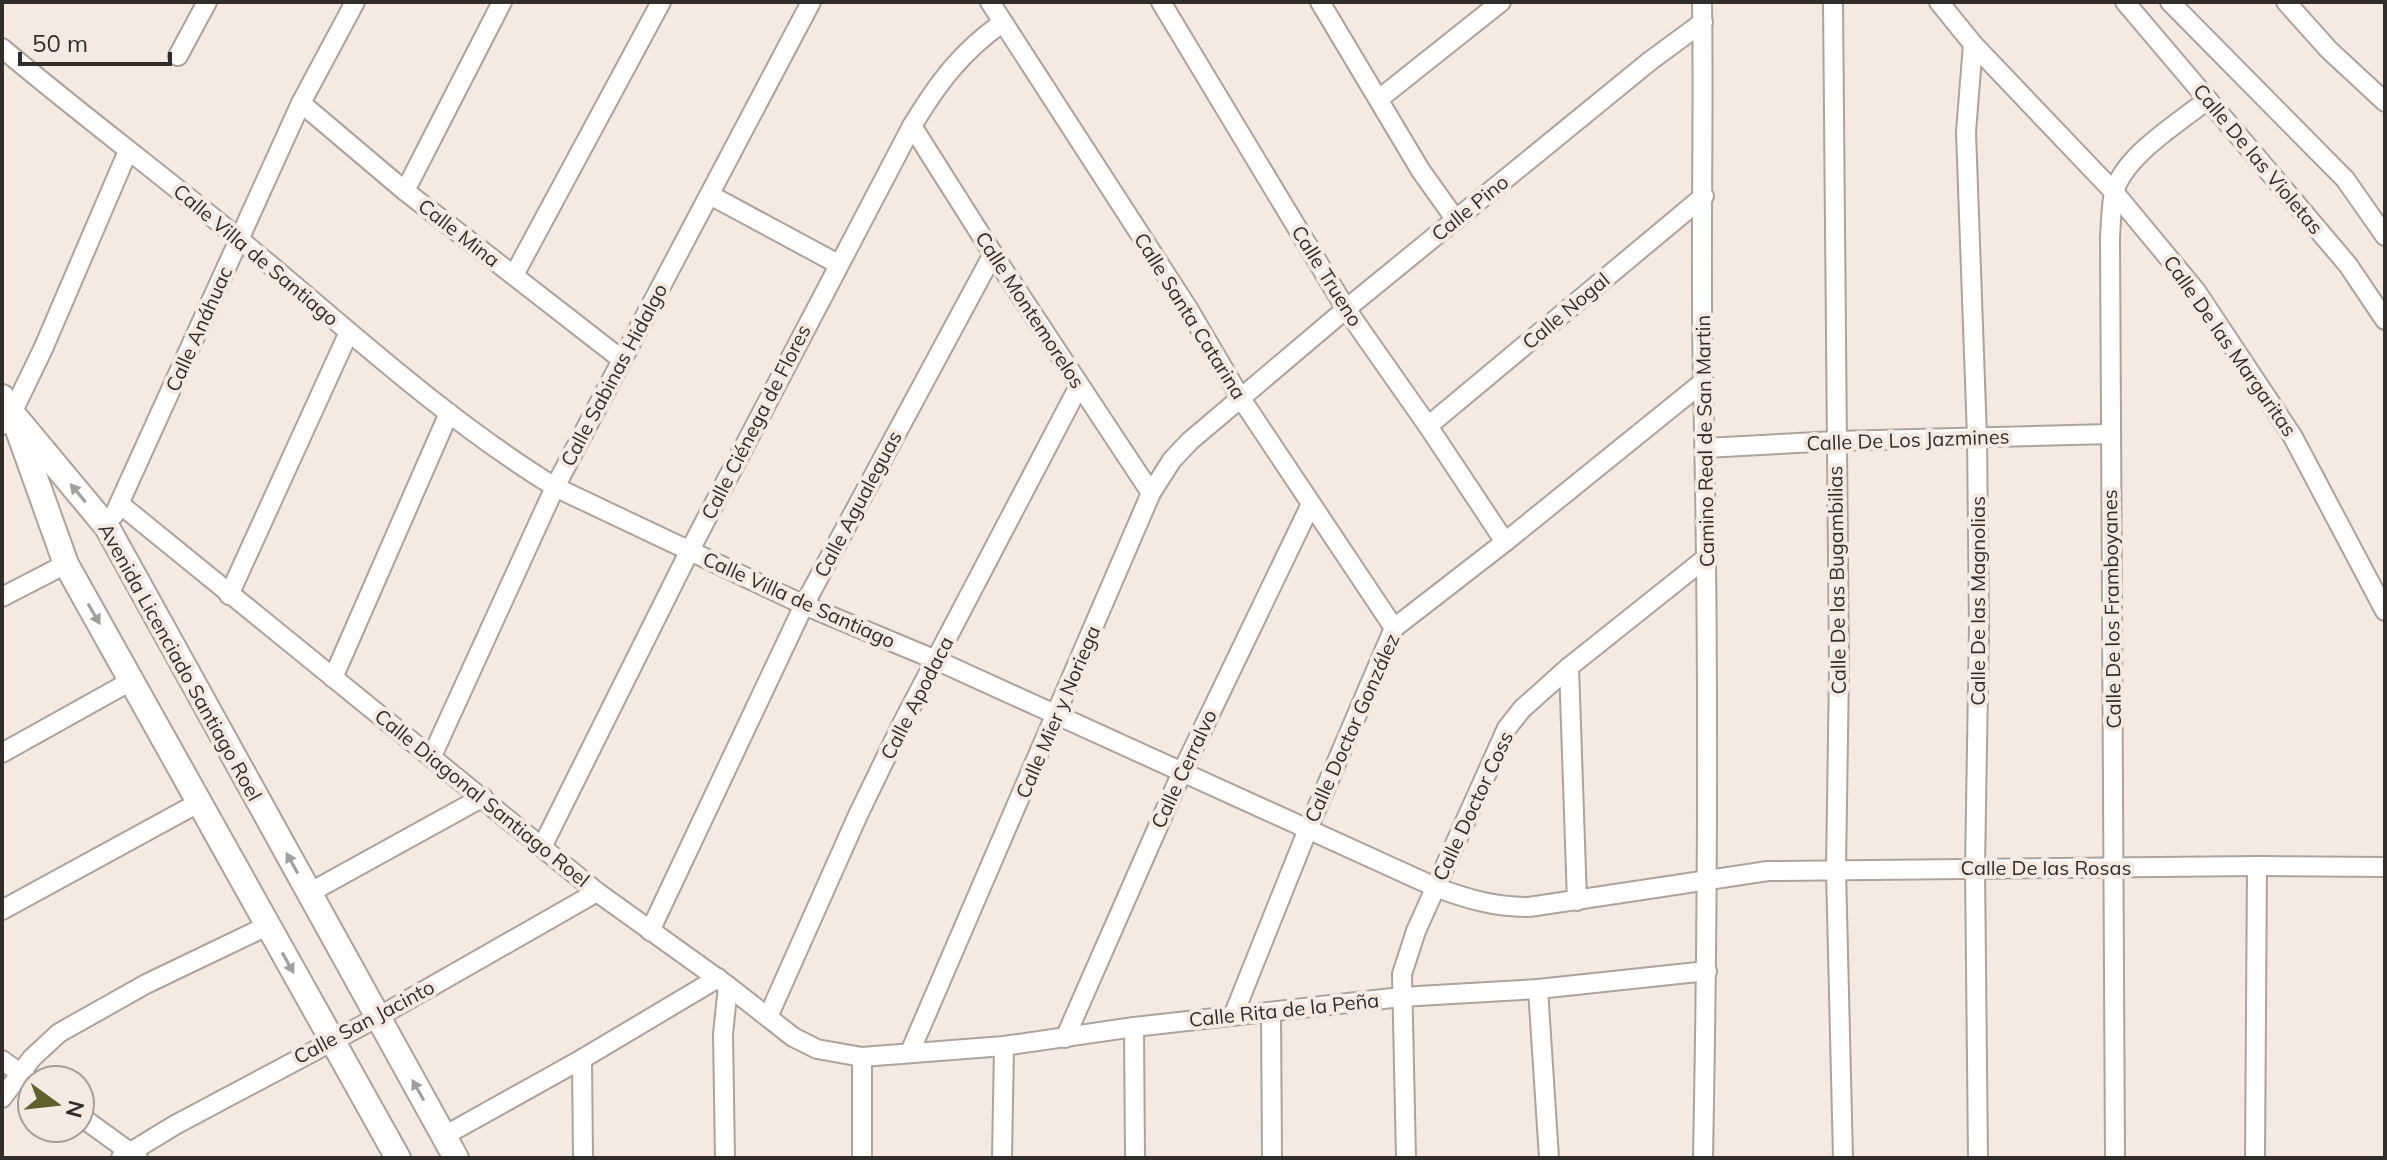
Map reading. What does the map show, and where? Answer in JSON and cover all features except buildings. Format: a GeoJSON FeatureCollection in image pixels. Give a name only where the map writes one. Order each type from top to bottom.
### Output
{"type":"FeatureCollection","features":[{"type":"Feature","properties":{"kind":"street"},"geometry":{"type":"LineString","coordinates":[[178,56],[207,2]]}},
{"type":"Feature","properties":{"kind":"street","name":"Calle Anáhuac"},"geometry":{"type":"LineString","coordinates":[[107,527],[121,505],[301,103],[355,2]]}},
{"type":"Feature","properties":{"kind":"street"},"geometry":{"type":"LineString","coordinates":[[405,191],[502,2]]}},
{"type":"Feature","properties":{"kind":"street"},"geometry":{"type":"LineString","coordinates":[[514,275],[661,2]]}},
{"type":"Feature","properties":{"kind":"street","name":"Calle Sabinas Hidalgo"},"geometry":{"type":"LineString","coordinates":[[432,756],[555,487],[811,2]]}},
{"type":"Feature","properties":{"kind":"street","name":"Calle Santa Catarina"},"geometry":{"type":"LineString","coordinates":[[990,2],[1189,310],[1240,397],[1394,628]]}},
{"type":"Feature","properties":{"kind":"street","name":"Calle Trueno"},"geometry":{"type":"LineString","coordinates":[[1161,2],[1346,309],[1505,542]]}},
{"type":"Feature","properties":{"kind":"street"},"geometry":{"type":"LineString","coordinates":[[1320,2],[1421,171],[1456,220]]}},
{"type":"Feature","properties":{"kind":"street","name":"Camino Real de San Martin"},"geometry":{"type":"LineString","coordinates":[[1702,2],[1708,881],[1703,1158]]}},
{"type":"Feature","properties":{"kind":"street","name":"Calle De las Bugambilias"},"geometry":{"type":"LineString","coordinates":[[1833,2],[1839,670],[1836,870],[1843,1158]]}},
{"type":"Feature","properties":{"kind":"street","name":"Calle De las Margaritas"},"geometry":{"type":"LineString","coordinates":[[1939,2],[1973,44],[2114,192],[2196,291],[2254,375],[2321,486],[2385,611]]}},
{"type":"Feature","properties":{"kind":"street","name":"Calle De las Violetas"},"geometry":{"type":"LineString","coordinates":[[2125,2],[2348,265],[2385,320]]}},
{"type":"Feature","properties":{"kind":"street"},"geometry":{"type":"LineString","coordinates":[[2170,2],[2345,179],[2385,236]]}},
{"type":"Feature","properties":{"kind":"street"},"geometry":{"type":"LineString","coordinates":[[2286,2],[2329,50],[2385,102]]}},
{"type":"Feature","properties":{"kind":"street"},"geometry":{"type":"LineString","coordinates":[[1379,99],[1493,5]]}},
{"type":"Feature","properties":{"kind":"street","name":"Calle Pino"},"geometry":{"type":"LineString","coordinates":[[1240,397],[1650,61],[1703,22]]}},
{"type":"Feature","properties":{"kind":"street","name":"Calle Ciénega de Flores"},"geometry":{"type":"LineString","coordinates":[[543,845],[690,550],[912,126],[938,84],[982,38],[1002,23]]}},
{"type":"Feature","properties":{"kind":"street","name":"Calle De las Magnolias"},"geometry":{"type":"LineString","coordinates":[[1973,44],[1966,132],[1977,437],[1979,626],[1975,868],[1978,1158]]}},
{"type":"Feature","properties":{"kind":"street","name":"Calle Villa de Santiago"},"geometry":{"type":"LineString","coordinates":[[2,48],[449,413],[522,467],[555,487],[804,605],[936,660],[1435,887],[1476,902],[1501,907],[1529,907],[1708,881]]}},
{"type":"Feature","properties":{"kind":"street","name":"Calle De los Framboyanes"},"geometry":{"type":"LineString","coordinates":[[2115,1158],[2110,237],[2114,192],[2126,169],[2142,151],[2207,100]]}},
{"type":"Feature","properties":{"kind":"street","name":"Calle Mina"},"geometry":{"type":"LineString","coordinates":[[301,103],[405,191],[621,359]]}},
{"type":"Feature","properties":{"kind":"street","name":"Calle Montemorelos"},"geometry":{"type":"LineString","coordinates":[[912,126],[1151,493]]}},
{"type":"Feature","properties":{"kind":"street"},"geometry":{"type":"LineString","coordinates":[[128,151],[43,349],[5,412],[66,564],[398,1158]]}},
{"type":"Feature","properties":{"kind":"street"},"geometry":{"type":"LineString","coordinates":[[710,195],[838,264]]}},
{"type":"Feature","properties":{"kind":"street","name":"Calle Nogal"},"geometry":{"type":"LineString","coordinates":[[1428,426],[1704,196]]}},
{"type":"Feature","properties":{"kind":"street","name":"Calle Agualeguas"},"geometry":{"type":"LineString","coordinates":[[650,931],[804,605],[993,254]]}},
{"type":"Feature","properties":{"kind":"street"},"geometry":{"type":"LineString","coordinates":[[229,595],[349,332]]}},
{"type":"Feature","properties":{"kind":"street","name":"Calle Doctor González"},"geometry":{"type":"LineString","coordinates":[[1233,1016],[1394,628],[1703,382]]}},
{"type":"Feature","properties":{"kind":"street","name":"Calle Apodaca"},"geometry":{"type":"LineString","coordinates":[[768,1017],[858,815],[1079,386]]}},
{"type":"Feature","properties":{"kind":"street","name":"Calle Mier y Noriega"},"geometry":{"type":"LineString","coordinates":[[910,1052],[1151,493],[1172,460],[1240,397]]}},
{"type":"Feature","properties":{"kind":"street","name":"Avenida Licenciado Santiago Roel"},"geometry":{"type":"LineString","coordinates":[[5,412],[107,527],[456,1158]]}},
{"type":"Feature","properties":{"kind":"street"},"geometry":{"type":"LineString","coordinates":[[333,678],[449,413]]}},
{"type":"Feature","properties":{"kind":"street","name":"Calle De Los Jazmines"},"geometry":{"type":"LineString","coordinates":[[1705,448],[1836,441],[2110,434]]}},
{"type":"Feature","properties":{"kind":"street","name":"Calle Cerralvo"},"geometry":{"type":"LineString","coordinates":[[1065,1038],[1182,772],[1311,504]]}},
{"type":"Feature","properties":{"kind":"street","name":"Calle Diagonal Santiago Roel"},"geometry":{"type":"LineString","coordinates":[[121,505],[543,845],[597,892],[723,982],[793,1037],[817,1049],[862,1057]]}},
{"type":"Feature","properties":{"kind":"street","name":"Calle Doctor Coss"},"geometry":{"type":"LineString","coordinates":[[1406,1158],[1401,997],[1408,953],[1507,728],[1522,709],[1569,667],[1707,557]]}},
{"type":"Feature","properties":{"kind":"street"},"geometry":{"type":"LineString","coordinates":[[2,597],[66,564]]}},
{"type":"Feature","properties":{"kind":"street"},"geometry":{"type":"LineString","coordinates":[[1569,667],[1577,901]]}},
{"type":"Feature","properties":{"kind":"street"},"geometry":{"type":"LineString","coordinates":[[2,753],[131,681]]}},
{"type":"Feature","properties":{"kind":"street"},"geometry":{"type":"LineString","coordinates":[[309,893],[483,797]]}},
{"type":"Feature","properties":{"kind":"street"},"geometry":{"type":"LineString","coordinates":[[2,910],[198,803]]}},
{"type":"Feature","properties":{"kind":"street"},"geometry":{"type":"LineString","coordinates":[[2255,1158],[2257,866]]}},
{"type":"Feature","properties":{"kind":"street","name":"Calle De las Rosas"},"geometry":{"type":"LineString","coordinates":[[1708,881],[1768,871],[2385,867]]}},
{"type":"Feature","properties":{"kind":"street","name":"Calle San Jacinto"},"geometry":{"type":"LineString","coordinates":[[130,1156],[597,892]]}},
{"type":"Feature","properties":{"kind":"street"},"geometry":{"type":"LineString","coordinates":[[34,1064],[44,1045],[59,1033],[146,984],[267,926]]}},
{"type":"Feature","properties":{"kind":"street","name":"Calle Rita de la Peña"},"geometry":{"type":"LineString","coordinates":[[862,1057],[1004,1046],[1134,1027],[1401,997],[1538,989],[1707,971]]}},
{"type":"Feature","properties":{"kind":"street"},"geometry":{"type":"LineString","coordinates":[[444,1136],[723,982],[725,1158]]}},
{"type":"Feature","properties":{"kind":"street"},"geometry":{"type":"LineString","coordinates":[[1538,989],[1549,1158]]}},
{"type":"Feature","properties":{"kind":"street"},"geometry":{"type":"LineString","coordinates":[[1271,1013],[1272,1158]]}},
{"type":"Feature","properties":{"kind":"street"},"geometry":{"type":"LineString","coordinates":[[1134,1027],[1135,1158]]}},
{"type":"Feature","properties":{"kind":"street"},"geometry":{"type":"LineString","coordinates":[[1002,1158],[1004,1046]]}},
{"type":"Feature","properties":{"kind":"street"},"geometry":{"type":"LineString","coordinates":[[862,1057],[862,1158]]}},
{"type":"Feature","properties":{"kind":"street"},"geometry":{"type":"LineString","coordinates":[[582,1059],[583,1158]]}},
{"type":"Feature","properties":{"kind":"street"},"geometry":{"type":"LineString","coordinates":[[96,1129],[130,1156]]}}]}
